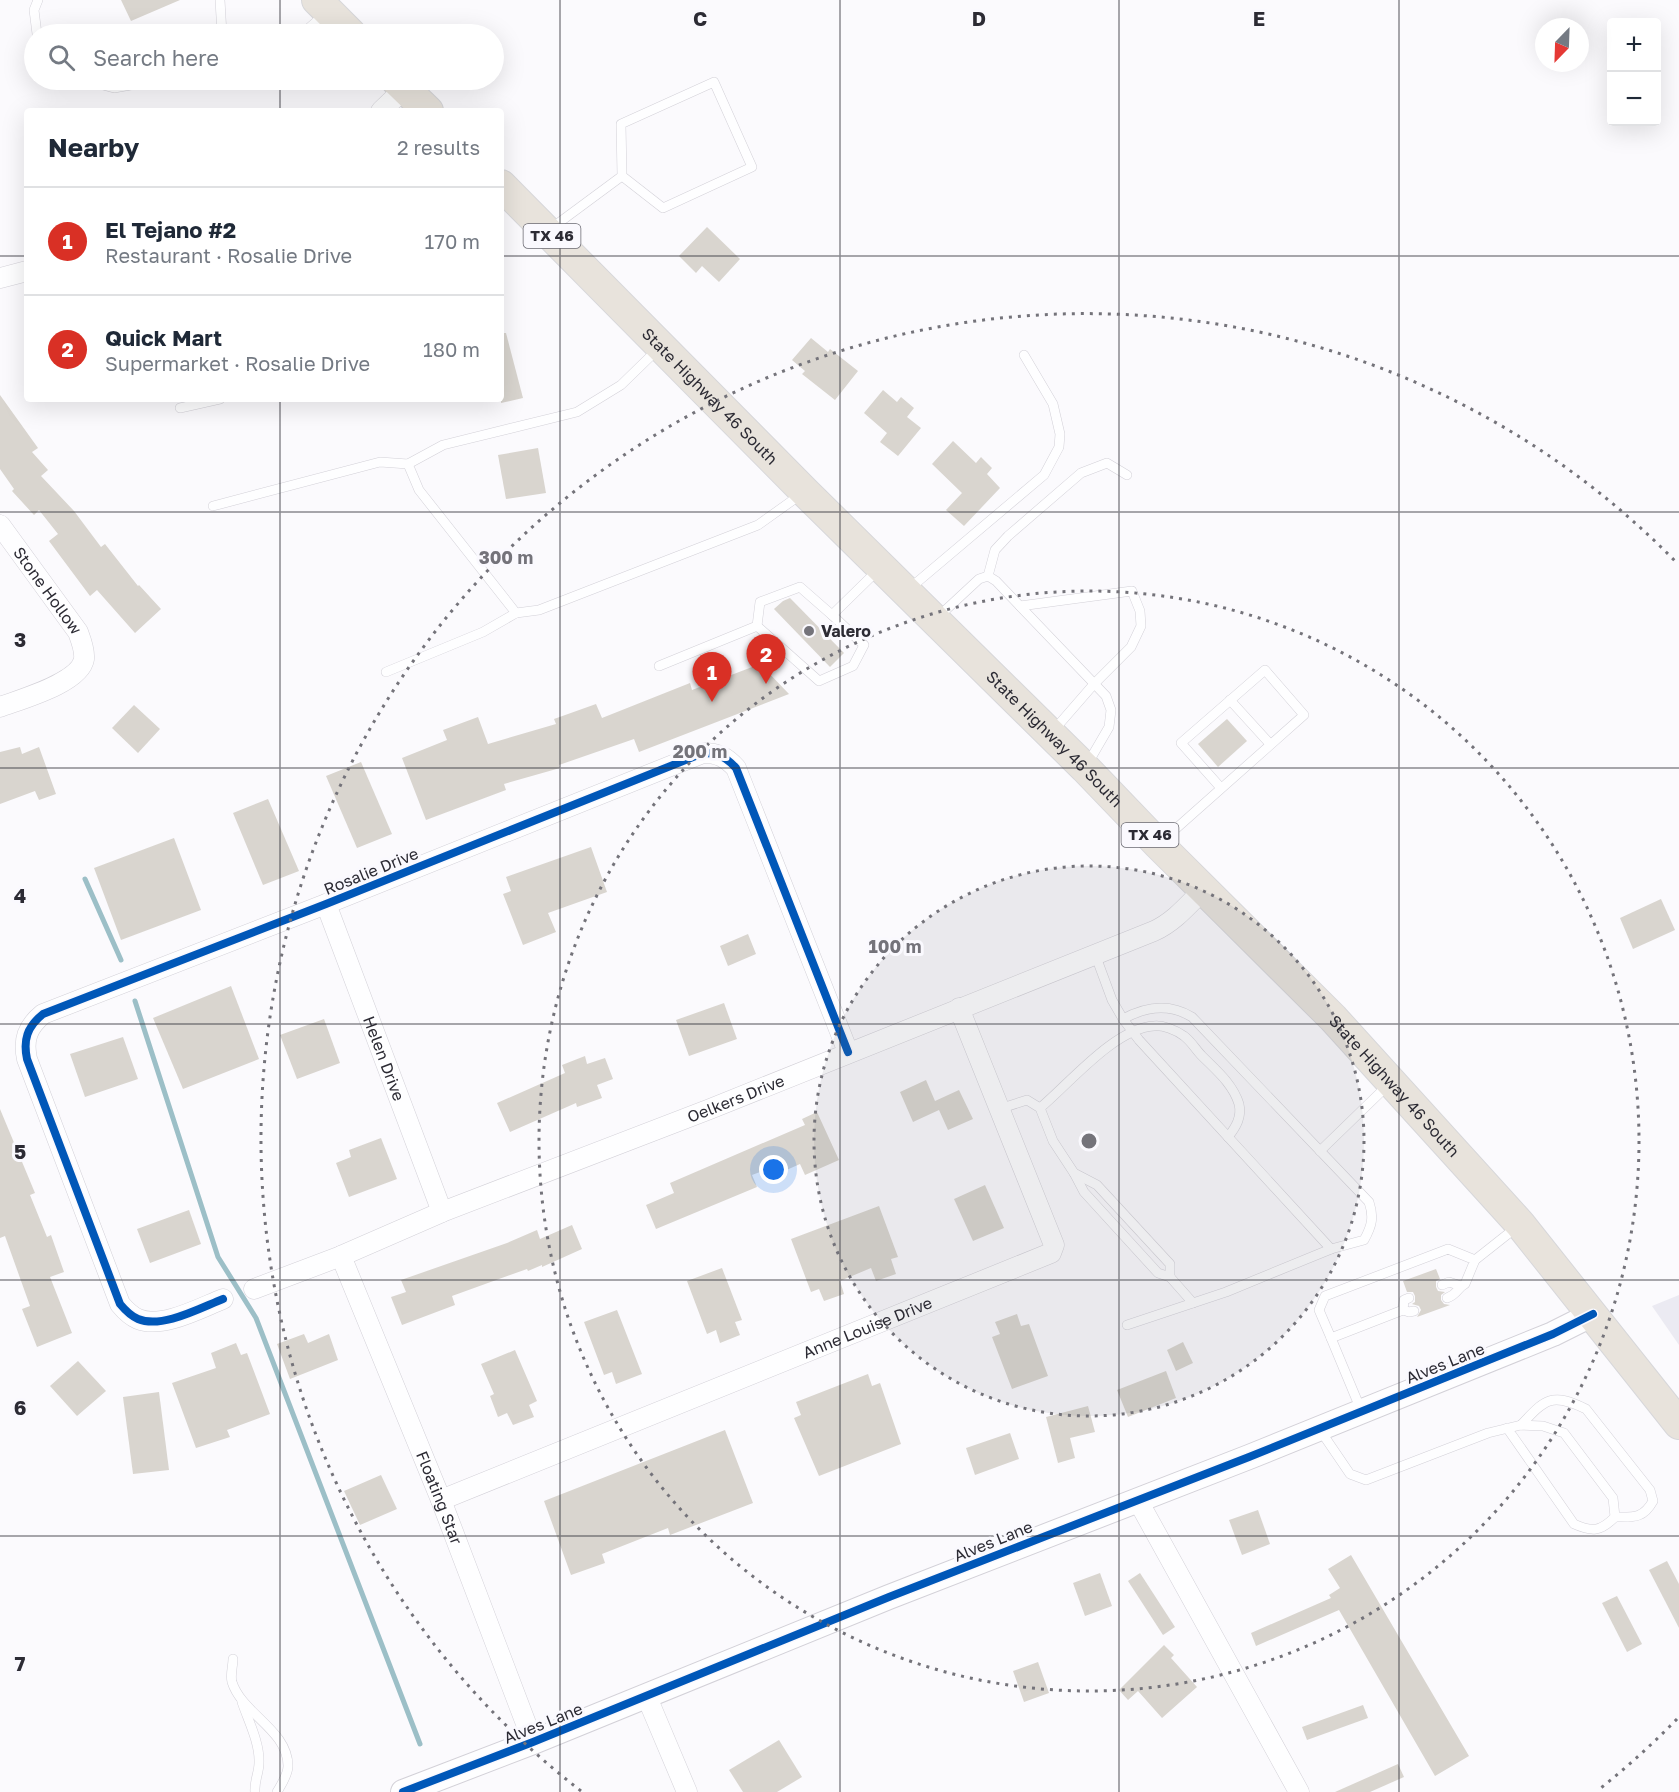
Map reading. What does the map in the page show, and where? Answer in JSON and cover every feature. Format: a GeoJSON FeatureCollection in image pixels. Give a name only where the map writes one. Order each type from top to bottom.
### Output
{"type":"FeatureCollection","features":[{"type":"Feature","properties":{"kind":"main road"},"geometry":{"type":"LineString","coordinates":[[323,6],[341,24]]}},
{"type":"Feature","properties":{"kind":"main road"},"geometry":{"type":"LineString","coordinates":[[406,90],[425,108]]}},
{"type":"Feature","properties":{"kind":"main road","name":"State Highway 46 South"},"geometry":{"type":"LineString","coordinates":[[504,188],[805,492],[1085,768],[1203,890],[1333,1018],[1520,1224],[1679,1424]]}},
{"type":"Feature","properties":{"kind":"street"},"geometry":{"type":"LineString","coordinates":[[383,108],[396,90]]}},
{"type":"Feature","properties":{"kind":"street"},"geometry":{"type":"LineString","coordinates":[[0,278],[24,273]]}},
{"type":"Feature","properties":{"kind":"street","name":"Stone Hollow"},"geometry":{"type":"LineString","coordinates":[[0,525],[78,632],[83,647],[84,661],[76,673],[64,682],[0,707]]}},
{"type":"Feature","properties":{"kind":"street","name":"Rosalie Drive"},"geometry":{"type":"LineString","coordinates":[[223,1299],[163,1322],[138,1320],[120,1304],[27,1059],[24,1047],[26,1034],[33,1022],[43,1014],[703,753],[715,753],[727,759],[736,768],[848,1052]]}},
{"type":"Feature","properties":{"kind":"street","name":"Oelkers Drive"},"geometry":{"type":"LineString","coordinates":[[254,1289],[341,1256],[442,1212],[710,1109],[1166,925],[1203,890]]}},
{"type":"Feature","properties":{"kind":"street","name":"Helen Drive"},"geometry":{"type":"LineString","coordinates":[[326,904],[442,1212]]}},
{"type":"Feature","properties":{"kind":"street","name":"Anne Louise Drive"},"geometry":{"type":"LineString","coordinates":[[441,1500],[1051,1253],[1054,1245],[959,1008]]}},
{"type":"Feature","properties":{"kind":"street","name":"Floating Star"},"geometry":{"type":"LineString","coordinates":[[341,1256],[441,1500],[533,1742]]}},
{"type":"Feature","properties":{"kind":"street","name":"Alves Lane"},"geometry":{"type":"LineString","coordinates":[[403,1792],[1553,1334],[1593,1314]]}},
{"type":"Feature","properties":{"kind":"street"},"geometry":{"type":"LineString","coordinates":[[1137,1499],[1299,1792]]}},
{"type":"Feature","properties":{"kind":"street"},"geometry":{"type":"LineString","coordinates":[[646,1695],[687,1792]]}},
{"type":"Feature","properties":{"kind":"lane"},"geometry":{"type":"LineString","coordinates":[[35,24],[34,10],[38,0]]}},
{"type":"Feature","properties":{"kind":"lane"},"geometry":{"type":"LineString","coordinates":[[220,0],[221,24]]}},
{"type":"Feature","properties":{"kind":"lane"},"geometry":{"type":"LineString","coordinates":[[310,24],[323,6]]}},
{"type":"Feature","properties":{"kind":"lane"},"geometry":{"type":"LineString","coordinates":[[714,82],[752,167],[663,208],[622,176],[621,124],[714,82]]}},
{"type":"Feature","properties":{"kind":"lane"},"geometry":{"type":"LineString","coordinates":[[547,231],[622,176]]}},
{"type":"Feature","properties":{"kind":"lane"},"geometry":{"type":"LineString","coordinates":[[213,506],[380,462],[408,464],[443,445],[578,412],[621,385],[662,346]]}},
{"type":"Feature","properties":{"kind":"lane"},"geometry":{"type":"LineString","coordinates":[[907,591],[1044,475],[1059,447],[1060,434],[1053,404],[1024,355]]}},
{"type":"Feature","properties":{"kind":"lane"},"geometry":{"type":"LineString","coordinates":[[180,408],[207,402]]}},
{"type":"Feature","properties":{"kind":"lane"},"geometry":{"type":"LineString","coordinates":[[988,576],[995,550],[1081,473],[1107,463],[1127,475]]}},
{"type":"Feature","properties":{"kind":"lane"},"geometry":{"type":"LineString","coordinates":[[408,464],[419,490],[516,613]]}},
{"type":"Feature","properties":{"kind":"lane"},"geometry":{"type":"LineString","coordinates":[[386,672],[483,632],[516,613],[539,610],[758,525],[805,492]]}},
{"type":"Feature","properties":{"kind":"lane"},"geometry":{"type":"LineString","coordinates":[[832,615],[882,567]]}},
{"type":"Feature","properties":{"kind":"lane"},"geometry":{"type":"LineString","coordinates":[[988,576],[996,581],[1106,696],[1111,710],[1109,727],[1085,768]]}},
{"type":"Feature","properties":{"kind":"lane"},"geometry":{"type":"LineString","coordinates":[[935,619],[979,579],[988,576]]}},
{"type":"Feature","properties":{"kind":"lane"},"geometry":{"type":"LineString","coordinates":[[800,587],[864,645],[853,666],[819,681],[757,626],[760,602],[800,587]]}},
{"type":"Feature","properties":{"kind":"lane"},"geometry":{"type":"LineString","coordinates":[[1020,606],[1132,591],[1140,611],[1141,626],[1131,647],[1094,684],[1050,734]]}},
{"type":"Feature","properties":{"kind":"lane"},"geometry":{"type":"LineString","coordinates":[[659,666],[757,626]]}},
{"type":"Feature","properties":{"kind":"lane"},"geometry":{"type":"LineString","coordinates":[[1158,844],[1305,715],[1265,670],[1181,743],[1221,788]]}},
{"type":"Feature","properties":{"kind":"lane"},"geometry":{"type":"LineString","coordinates":[[1230,700],[1270,744]]}},
{"type":"Feature","properties":{"kind":"lane"},"geometry":{"type":"LineString","coordinates":[[1095,954],[1112,1000],[1138,1040],[1331,1249]]}},
{"type":"Feature","properties":{"kind":"lane"},"geometry":{"type":"LineString","coordinates":[[1123,1019],[1138,1010],[1156,1007],[1173,1008],[1192,1017],[1369,1202],[1373,1215],[1371,1229],[1364,1240],[1331,1249],[1236,1288],[1127,1325]]}},
{"type":"Feature","properties":{"kind":"lane"},"geometry":{"type":"LineString","coordinates":[[1040,1108],[1108,1044],[1133,1031],[1154,1025],[1173,1030],[1185,1037],[1221,1075],[1234,1093],[1239,1105],[1239,1120],[1228,1137]]}},
{"type":"Feature","properties":{"kind":"lane"},"geometry":{"type":"LineString","coordinates":[[1320,1151],[1392,1082]]}},
{"type":"Feature","properties":{"kind":"lane"},"geometry":{"type":"LineString","coordinates":[[999,1109],[1027,1100],[1040,1108],[1053,1141],[1084,1192],[1158,1273],[1170,1277],[1193,1303]]}},
{"type":"Feature","properties":{"kind":"lane"},"geometry":{"type":"LineString","coordinates":[[1074,1173],[1097,1185],[1142,1233],[1170,1264],[1170,1277]]}},
{"type":"Feature","properties":{"kind":"lane"},"geometry":{"type":"LineString","coordinates":[[1447,1298],[1456,1295],[1461,1286],[1465,1284],[1475,1260],[1520,1224]]}},
{"type":"Feature","properties":{"kind":"lane"},"geometry":{"type":"LineString","coordinates":[[1361,1411],[1319,1310],[1325,1296],[1448,1249],[1475,1260]]}},
{"type":"Feature","properties":{"kind":"lane"},"geometry":{"type":"LineString","coordinates":[[1442,1285],[1449,1282],[1461,1286]]}},
{"type":"Feature","properties":{"kind":"lane"},"geometry":{"type":"LineString","coordinates":[[1403,1310],[1404,1300],[1409,1298]]}},
{"type":"Feature","properties":{"kind":"lane"},"geometry":{"type":"LineString","coordinates":[[1330,1338],[1403,1310],[1414,1311]]}},
{"type":"Feature","properties":{"kind":"lane"},"geometry":{"type":"LineString","coordinates":[[1507,1428],[1574,1524],[1587,1530],[1604,1528],[1615,1517],[1638,1516],[1648,1511],[1653,1501],[1650,1490],[1587,1409],[1572,1401],[1553,1399],[1539,1405],[1521,1425]]}},
{"type":"Feature","properties":{"kind":"lane"},"geometry":{"type":"LineString","coordinates":[[1318,1428],[1350,1474],[1366,1480],[1488,1433],[1521,1425],[1544,1426],[1564,1432],[1613,1498],[1615,1517]]}},
{"type":"Feature","properties":{"kind":"lane"},"geometry":{"type":"LineString","coordinates":[[233,1659],[232,1680],[255,1740],[259,1763],[254,1782],[255,1792]]}},
{"type":"Feature","properties":{"kind":"lane"},"geometry":{"type":"LineString","coordinates":[[240,1696],[273,1733],[284,1751],[288,1768],[277,1792]]}},
{"type":"Feature","properties":{"kind":"shaded area"},"geometry":{"type":"Polygon","coordinates":[[[1679,1295],[1679,1345],[1652,1306],[1679,1295]]]}},
{"type":"Feature","properties":{"kind":"building"},"geometry":{"type":"Polygon","coordinates":[[[121,0],[180,0],[131,21],[121,0]]]}},
{"type":"Feature","properties":{"kind":"building"},"geometry":{"type":"Polygon","coordinates":[[[707,227],[740,259],[719,282],[702,266],[696,273],[679,256],[707,227]]]}},
{"type":"Feature","properties":{"kind":"building"},"geometry":{"type":"Polygon","coordinates":[[[504,333],[506,333],[523,398],[501,403],[504,402],[504,333]]]}},
{"type":"Feature","properties":{"kind":"building"},"geometry":{"type":"Polygon","coordinates":[[[811,338],[828,352],[830,349],[858,371],[835,400],[802,374],[805,371],[792,360],[811,338]]]}},
{"type":"Feature","properties":{"kind":"building"},"geometry":{"type":"Polygon","coordinates":[[[883,390],[897,402],[901,397],[914,408],[907,417],[921,428],[898,456],[880,442],[887,433],[864,413],[883,390]]]}},
{"type":"Feature","properties":{"kind":"building"},"geometry":{"type":"Polygon","coordinates":[[[0,395],[38,448],[32,452],[48,470],[41,476],[74,511],[101,547],[105,544],[138,586],[161,609],[135,633],[97,590],[90,596],[49,541],[58,534],[39,510],[34,515],[12,491],[14,489],[0,469],[0,395]]]}},
{"type":"Feature","properties":{"kind":"building"},"geometry":{"type":"Polygon","coordinates":[[[953,441],[976,463],[981,457],[992,468],[987,474],[1000,488],[964,526],[946,510],[962,493],[932,464],[953,441]]]}},
{"type":"Feature","properties":{"kind":"building"},"geometry":{"type":"Polygon","coordinates":[[[538,448],[546,493],[506,499],[498,455],[538,448]]]}},
{"type":"Feature","properties":{"kind":"building","name":"Valero"},"geometry":{"type":"Polygon","coordinates":[[[790,598],[844,653],[830,667],[774,609],[790,598]]]}},
{"type":"Feature","properties":{"kind":"building"},"geometry":{"type":"Polygon","coordinates":[[[760,664],[789,694],[639,752],[634,739],[559,765],[560,768],[504,784],[506,790],[426,820],[402,758],[447,740],[443,730],[478,717],[488,744],[556,724],[554,719],[596,704],[602,718],[690,683],[692,690],[760,664]]]}},
{"type":"Feature","properties":{"kind":"building"},"geometry":{"type":"Polygon","coordinates":[[[134,705],[160,729],[138,753],[112,728],[134,705]]]}},
{"type":"Feature","properties":{"kind":"building"},"geometry":{"type":"Polygon","coordinates":[[[1227,719],[1247,741],[1218,767],[1198,744],[1227,719]]]}},
{"type":"Feature","properties":{"kind":"building"},"geometry":{"type":"Polygon","coordinates":[[[20,747],[22,754],[39,747],[56,794],[39,800],[35,791],[0,804],[0,752],[20,747]]]}},
{"type":"Feature","properties":{"kind":"building"},"geometry":{"type":"Polygon","coordinates":[[[361,762],[392,834],[357,848],[326,776],[361,762]]]}},
{"type":"Feature","properties":{"kind":"building"},"geometry":{"type":"Polygon","coordinates":[[[268,799],[299,871],[263,885],[233,813],[268,799]]]}},
{"type":"Feature","properties":{"kind":"building"},"geometry":{"type":"Polygon","coordinates":[[[174,838],[201,910],[121,940],[94,868],[174,838]]]}},
{"type":"Feature","properties":{"kind":"building"},"geometry":{"type":"Polygon","coordinates":[[[591,847],[607,892],[548,913],[556,932],[523,945],[503,894],[511,891],[506,877],[591,847]]]}},
{"type":"Feature","properties":{"kind":"building"},"geometry":{"type":"Polygon","coordinates":[[[1661,899],[1675,930],[1633,949],[1620,918],[1661,899]]]}},
{"type":"Feature","properties":{"kind":"building"},"geometry":{"type":"Polygon","coordinates":[[[748,934],[756,954],[728,966],[720,946],[748,934]]]}},
{"type":"Feature","properties":{"kind":"building"},"geometry":{"type":"Polygon","coordinates":[[[231,986],[259,1059],[183,1089],[153,1018],[231,986]]]}},
{"type":"Feature","properties":{"kind":"building"},"geometry":{"type":"Polygon","coordinates":[[[724,1003],[737,1039],[689,1056],[676,1020],[724,1003]]]}},
{"type":"Feature","properties":{"kind":"building"},"geometry":{"type":"Polygon","coordinates":[[[324,1019],[340,1063],[297,1079],[280,1035],[324,1019]]]}},
{"type":"Feature","properties":{"kind":"building"},"geometry":{"type":"Polygon","coordinates":[[[123,1037],[138,1079],[85,1097],[70,1054],[123,1037]]]}},
{"type":"Feature","properties":{"kind":"building"},"geometry":{"type":"Polygon","coordinates":[[[585,1056],[587,1064],[605,1058],[613,1079],[597,1085],[602,1098],[577,1107],[576,1103],[510,1132],[497,1103],[565,1073],[562,1065],[585,1056]]]}},
{"type":"Feature","properties":{"kind":"building"},"geometry":{"type":"Polygon","coordinates":[[[926,1080],[935,1101],[959,1090],[973,1119],[948,1130],[939,1110],[913,1122],[900,1092],[926,1080]]]}},
{"type":"Feature","properties":{"kind":"building"},"geometry":{"type":"Polygon","coordinates":[[[0,1109],[35,1193],[30,1195],[47,1237],[51,1235],[64,1272],[50,1277],[72,1333],[37,1347],[22,1309],[30,1306],[5,1236],[0,1238],[0,1109]]]}},
{"type":"Feature","properties":{"kind":"building"},"geometry":{"type":"Polygon","coordinates":[[[817,1112],[839,1160],[805,1175],[800,1164],[782,1172],[779,1165],[752,1175],[757,1187],[656,1229],[646,1205],[674,1193],[670,1183],[805,1125],[802,1119],[817,1112]]]}},
{"type":"Feature","properties":{"kind":"building"},"geometry":{"type":"Polygon","coordinates":[[[381,1138],[397,1179],[349,1197],[336,1163],[351,1157],[349,1150],[381,1138]]]}},
{"type":"Feature","properties":{"kind":"building"},"geometry":{"type":"Polygon","coordinates":[[[985,1185],[1004,1228],[973,1241],[954,1199],[985,1185]]]}},
{"type":"Feature","properties":{"kind":"building"},"geometry":{"type":"Polygon","coordinates":[[[879,1206],[898,1257],[891,1259],[896,1274],[876,1281],[871,1268],[840,1281],[844,1294],[824,1301],[819,1289],[811,1292],[791,1239],[879,1206]]]}},
{"type":"Feature","properties":{"kind":"building"},"geometry":{"type":"Polygon","coordinates":[[[189,1210],[201,1244],[150,1263],[137,1229],[189,1210]]]}},
{"type":"Feature","properties":{"kind":"building"},"geometry":{"type":"Polygon","coordinates":[[[572,1225],[582,1249],[542,1267],[542,1265],[528,1271],[527,1269],[452,1296],[455,1305],[402,1325],[391,1297],[406,1292],[401,1280],[507,1243],[537,1230],[540,1239],[572,1225]]]}},
{"type":"Feature","properties":{"kind":"building"},"geometry":{"type":"Polygon","coordinates":[[[722,1268],[742,1320],[735,1322],[740,1335],[720,1343],[716,1330],[707,1334],[687,1281],[722,1268]]]}},
{"type":"Feature","properties":{"kind":"building"},"geometry":{"type":"Polygon","coordinates":[[[1436,1269],[1440,1279],[1436,1281],[1436,1287],[1438,1291],[1445,1292],[1441,1295],[1441,1300],[1444,1304],[1450,1305],[1417,1317],[1421,1310],[1419,1306],[1412,1304],[1415,1302],[1415,1296],[1413,1292],[1407,1292],[1403,1281],[1436,1269]]]}},
{"type":"Feature","properties":{"kind":"building"},"geometry":{"type":"Polygon","coordinates":[[[617,1310],[642,1374],[616,1384],[612,1372],[604,1375],[584,1322],[617,1310]]]}},
{"type":"Feature","properties":{"kind":"building"},"geometry":{"type":"Polygon","coordinates":[[[1017,1314],[1021,1326],[1029,1324],[1048,1376],[1012,1389],[992,1337],[1000,1334],[995,1322],[1017,1314]]]}},
{"type":"Feature","properties":{"kind":"building"},"geometry":{"type":"Polygon","coordinates":[[[304,1334],[308,1343],[329,1334],[338,1360],[290,1379],[277,1344],[304,1334]]]}},
{"type":"Feature","properties":{"kind":"building"},"geometry":{"type":"Polygon","coordinates":[[[1183,1342],[1193,1363],[1176,1371],[1167,1350],[1183,1342]]]}},
{"type":"Feature","properties":{"kind":"building"},"geometry":{"type":"Polygon","coordinates":[[[236,1343],[241,1355],[247,1353],[270,1414],[227,1430],[230,1437],[196,1448],[172,1383],[216,1368],[211,1353],[236,1343]]]}},
{"type":"Feature","properties":{"kind":"building"},"geometry":{"type":"Polygon","coordinates":[[[515,1350],[537,1401],[529,1405],[534,1417],[513,1425],[507,1413],[498,1417],[490,1396],[494,1394],[481,1364],[515,1350]]]}},
{"type":"Feature","properties":{"kind":"building"},"geometry":{"type":"Polygon","coordinates":[[[78,1361],[106,1391],[77,1416],[50,1386],[78,1361]]]}},
{"type":"Feature","properties":{"kind":"building"},"geometry":{"type":"Polygon","coordinates":[[[1166,1371],[1176,1398],[1128,1417],[1117,1390],[1166,1371]]]}},
{"type":"Feature","properties":{"kind":"building"},"geometry":{"type":"Polygon","coordinates":[[[868,1374],[872,1386],[880,1383],[901,1444],[819,1476],[794,1418],[801,1415],[796,1402],[868,1374]]]}},
{"type":"Feature","properties":{"kind":"building"},"geometry":{"type":"Polygon","coordinates":[[[159,1392],[169,1470],[133,1474],[123,1397],[159,1392]]]}},
{"type":"Feature","properties":{"kind":"building"},"geometry":{"type":"Polygon","coordinates":[[[1088,1406],[1095,1432],[1070,1438],[1075,1458],[1058,1463],[1046,1417],[1088,1406]]]}},
{"type":"Feature","properties":{"kind":"building"},"geometry":{"type":"Polygon","coordinates":[[[725,1430],[753,1503],[670,1535],[668,1528],[602,1554],[605,1563],[571,1575],[544,1501],[725,1430]]]}},
{"type":"Feature","properties":{"kind":"building"},"geometry":{"type":"Polygon","coordinates":[[[1010,1433],[1019,1459],[975,1475],[966,1448],[1010,1433]]]}},
{"type":"Feature","properties":{"kind":"building"},"geometry":{"type":"Polygon","coordinates":[[[381,1475],[397,1509],[360,1525],[344,1491],[381,1475]]]}},
{"type":"Feature","properties":{"kind":"building"},"geometry":{"type":"Polygon","coordinates":[[[1258,1510],[1270,1544],[1242,1555],[1229,1520],[1258,1510]]]}},
{"type":"Feature","properties":{"kind":"building"},"geometry":{"type":"Polygon","coordinates":[[[1351,1555],[1469,1756],[1435,1776],[1339,1610],[1256,1646],[1251,1633],[1331,1598],[1329,1595],[1340,1588],[1328,1569],[1351,1555]]]}},
{"type":"Feature","properties":{"kind":"building"},"geometry":{"type":"Polygon","coordinates":[[[1667,1561],[1679,1584],[1679,1628],[1649,1570],[1667,1561]]]}},
{"type":"Feature","properties":{"kind":"building"},"geometry":{"type":"Polygon","coordinates":[[[1100,1573],[1112,1606],[1085,1616],[1073,1583],[1100,1573]]]}},
{"type":"Feature","properties":{"kind":"building"},"geometry":{"type":"Polygon","coordinates":[[[1140,1573],[1175,1627],[1163,1635],[1128,1581],[1140,1573]]]}},
{"type":"Feature","properties":{"kind":"building"},"geometry":{"type":"Polygon","coordinates":[[[1617,1596],[1642,1644],[1627,1652],[1602,1603],[1617,1596]]]}},
{"type":"Feature","properties":{"kind":"building"},"geometry":{"type":"Polygon","coordinates":[[[1164,1645],[1174,1655],[1171,1658],[1197,1687],[1162,1718],[1138,1691],[1128,1700],[1119,1690],[1164,1645]]]}},
{"type":"Feature","properties":{"kind":"building"},"geometry":{"type":"Polygon","coordinates":[[[1038,1662],[1049,1693],[1024,1702],[1013,1671],[1038,1662]]]}},
{"type":"Feature","properties":{"kind":"building"},"geometry":{"type":"Polygon","coordinates":[[[1363,1705],[1368,1718],[1307,1740],[1302,1727],[1363,1705]]]}},
{"type":"Feature","properties":{"kind":"building"},"geometry":{"type":"Polygon","coordinates":[[[779,1740],[802,1777],[777,1792],[743,1792],[729,1770],[779,1740]]]}},
{"type":"Feature","properties":{"kind":"building"},"geometry":{"type":"Polygon","coordinates":[[[1398,1764],[1404,1777],[1370,1792],[1335,1792],[1398,1764]]]}},
{"type":"Feature","properties":{"kind":"waterway"},"geometry":{"type":"LineString","coordinates":[[85,879],[121,960]]}},
{"type":"Feature","properties":{"kind":"waterway"},"geometry":{"type":"LineString","coordinates":[[135,1001],[218,1257],[256,1318],[420,1744]]}},
{"type":"Feature","properties":{"kind":"cycle path"},"geometry":{"type":"LineString","coordinates":[[223,1299],[181,1316],[158,1321],[138,1319],[120,1304],[27,1059],[28,1034],[33,1024],[43,1014],[703,753],[708,753],[721,756],[736,768],[848,1052]]}},
{"type":"Feature","properties":{"kind":"cycle path"},"geometry":{"type":"LineString","coordinates":[[403,1792],[533,1742],[889,1597],[1249,1457],[1553,1334],[1593,1314]]}},
{"type":"Feature","properties":{"kind":"place","name":"Valero"},"geometry":{"type":"Point","coordinates":[809,631]}},
{"type":"Feature","properties":{"kind":"place","name":"Quick Mart"},"geometry":{"type":"Point","coordinates":[766,684]}},
{"type":"Feature","properties":{"kind":"place","name":"El Tejano #2"},"geometry":{"type":"Point","coordinates":[712,702]}}]}
